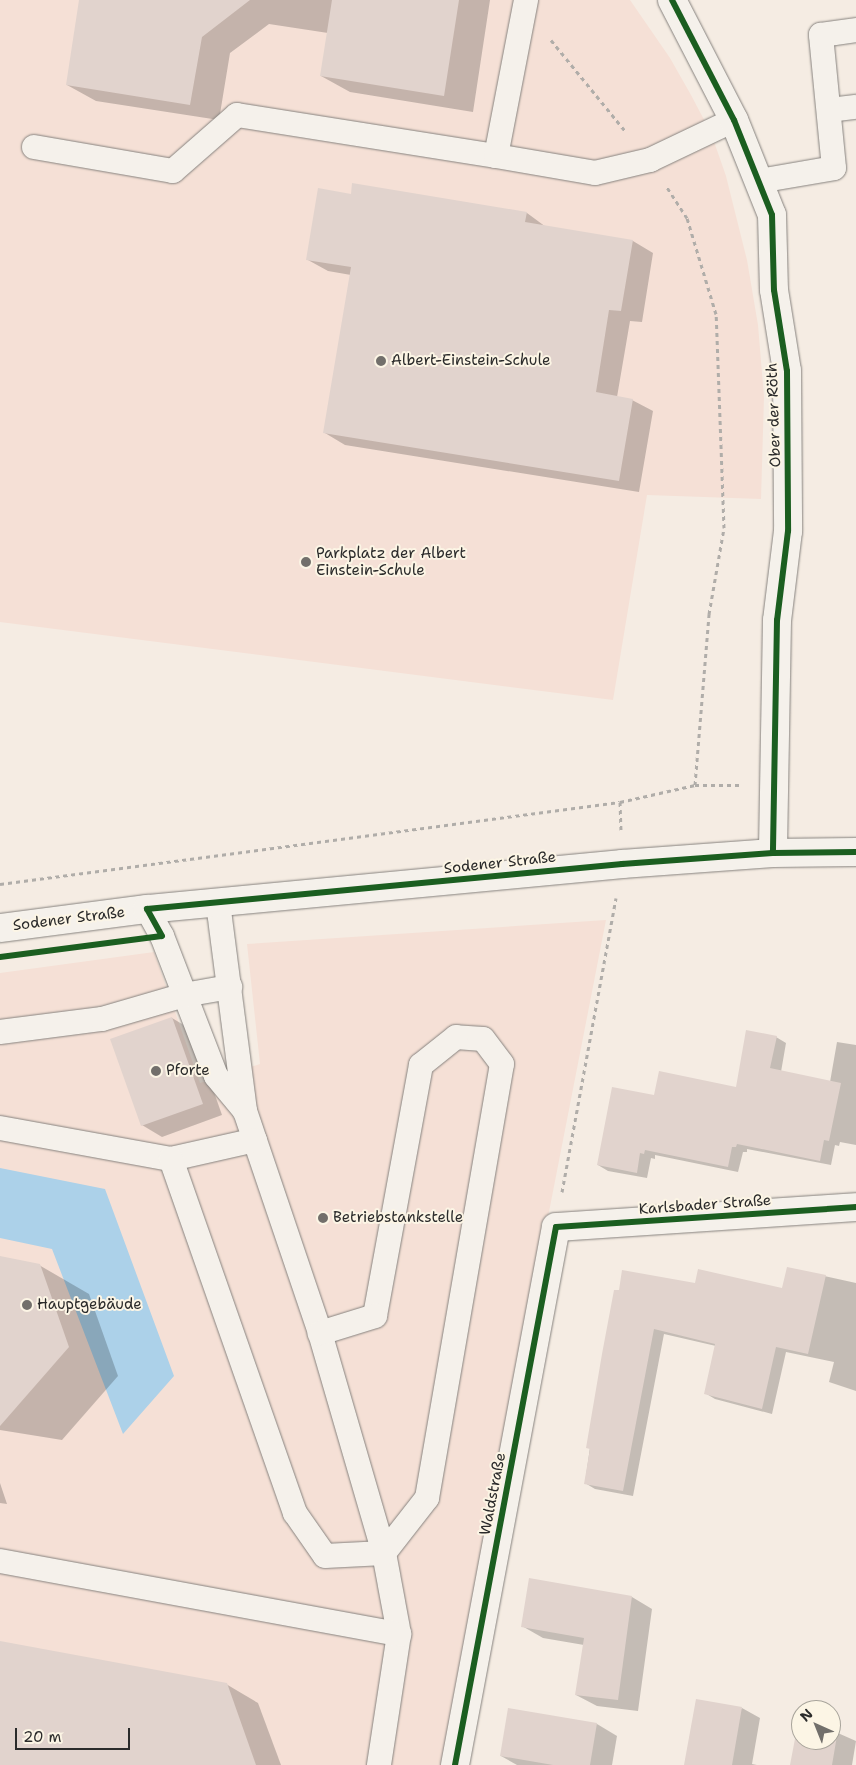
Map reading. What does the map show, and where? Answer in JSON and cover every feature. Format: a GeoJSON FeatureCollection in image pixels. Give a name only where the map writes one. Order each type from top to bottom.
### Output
{"type":"FeatureCollection","features":[{"type":"Feature","properties":{"kind":"street","name":"Ober der Röth"},"geometry":{"type":"LineString","coordinates":[[672,0],[734,120],[772,215],[774,290],[788,371],[788,531],[777,620],[773,853]]}},
{"type":"Feature","properties":{"kind":"street","name":"Sodener Straße"},"geometry":{"type":"LineString","coordinates":[[0,928],[147,909],[622,864],[773,853],[856,852]]}},
{"type":"Feature","properties":{"kind":"street","name":"Karlsbader Straße"},"geometry":{"type":"LineString","coordinates":[[556,1227],[856,1207]]}},
{"type":"Feature","properties":{"kind":"street","name":"Waldstraße"},"geometry":{"type":"LineString","coordinates":[[455,1765],[556,1227]]}},
{"type":"Feature","properties":{"kind":"lane"},"geometry":{"type":"LineString","coordinates":[[496,156],[526,4]]}},
{"type":"Feature","properties":{"kind":"lane"},"geometry":{"type":"LineString","coordinates":[[759,181],[834,168],[830,110],[821,35],[856,30]]}},
{"type":"Feature","properties":{"kind":"lane"},"geometry":{"type":"LineString","coordinates":[[830,110],[856,107]]}},
{"type":"Feature","properties":{"kind":"lane"},"geometry":{"type":"LineString","coordinates":[[34,147],[173,171],[237,115],[595,173],[650,160],[734,120]]}},
{"type":"Feature","properties":{"kind":"lane"},"geometry":{"type":"LineString","coordinates":[[218,903],[242,1069],[245,1111],[320,1333],[384,1553],[399,1634],[379,1765]]}},
{"type":"Feature","properties":{"kind":"lane"},"geometry":{"type":"LineString","coordinates":[[147,909],[162,936],[220,1083],[245,1111]]}},
{"type":"Feature","properties":{"kind":"lane"},"geometry":{"type":"LineString","coordinates":[[0,1032],[102,1019],[184,995],[230,987]]}},
{"type":"Feature","properties":{"kind":"lane"},"geometry":{"type":"LineString","coordinates":[[171,1159],[295,1513],[326,1556],[384,1553],[428,1498],[502,1064],[483,1039],[456,1037],[421,1065],[375,1316],[320,1333]]}},
{"type":"Feature","properties":{"kind":"lane"},"geometry":{"type":"LineString","coordinates":[[0,1128],[171,1159],[255,1140]]}},
{"type":"Feature","properties":{"kind":"lane"},"geometry":{"type":"LineString","coordinates":[[0,1561],[399,1634]]}},
{"type":"Feature","properties":{"kind":"path"},"geometry":{"type":"LineString","coordinates":[[526,4],[650,160],[687,218],[716,314],[724,528],[709,614],[695,785]]}},
{"type":"Feature","properties":{"kind":"path"},"geometry":{"type":"LineString","coordinates":[[0,884],[620,802],[695,785],[773,785]]}},
{"type":"Feature","properties":{"kind":"path"},"geometry":{"type":"LineString","coordinates":[[556,1227],[622,864],[620,802]]}},
{"type":"Feature","properties":{"kind":"shaded area","name":"Albert-Einstein-Schule"},"geometry":{"type":"Polygon","coordinates":[[[0,0],[630,0],[670,58],[691,95],[711,133],[726,176],[747,260],[758,325],[764,397],[761,499],[647,495],[613,700],[0,622],[0,0]]]}},
{"type":"Feature","properties":{"kind":"shaded area"},"geometry":{"type":"Polygon","coordinates":[[[606,920],[441,1765],[0,1765],[0,973],[154,952],[200,1083],[260,1064],[247,944],[606,920]]]}},
{"type":"Feature","properties":{"kind":"water"},"geometry":{"type":"Polygon","coordinates":[[[0,1168],[105,1189],[174,1376],[123,1434],[52,1249],[0,1238],[0,1168]]]}},
{"type":"Feature","properties":{"kind":"building"},"geometry":{"type":"Polygon","coordinates":[[[79,0],[250,0],[202,37],[190,105],[66,85],[79,0]]]}},
{"type":"Feature","properties":{"kind":"building"},"geometry":{"type":"Polygon","coordinates":[[[332,0],[459,0],[444,96],[320,76],[332,0]]]}},
{"type":"Feature","properties":{"kind":"building"},"geometry":{"type":"Polygon","coordinates":[[[352,183],[527,212],[525,222],[633,240],[621,311],[609,310],[596,392],[633,399],[619,481],[323,433],[351,267],[306,260],[318,188],[351,194],[352,183]]]}},
{"type":"Feature","properties":{"kind":"building","name":"Pforte"},"geometry":{"type":"Polygon","coordinates":[[[172,1017],[203,1104],[141,1126],[110,1039],[172,1017]]]}},
{"type":"Feature","properties":{"kind":"building"},"geometry":{"type":"Polygon","coordinates":[[[746,1030],[777,1036],[770,1068],[841,1083],[829,1141],[824,1140],[820,1161],[737,1144],[736,1147],[732,1147],[728,1167],[645,1150],[644,1154],[640,1153],[637,1173],[597,1165],[612,1087],[654,1095],[659,1071],[736,1087],[746,1030]]]}},
{"type":"Feature","properties":{"kind":"building","name":"Hauptgebäude"},"geometry":{"type":"Polygon","coordinates":[[[0,1256],[40,1264],[69,1347],[0,1426],[0,1256]]]}},
{"type":"Feature","properties":{"kind":"building"},"geometry":{"type":"Polygon","coordinates":[[[787,1267],[826,1275],[808,1354],[776,1347],[762,1409],[704,1394],[715,1344],[654,1329],[623,1491],[584,1484],[590,1449],[586,1448],[602,1354],[614,1290],[619,1290],[622,1270],[695,1283],[698,1269],[782,1288],[787,1267]]]}},
{"type":"Feature","properties":{"kind":"building"},"geometry":{"type":"Polygon","coordinates":[[[529,1578],[632,1596],[618,1700],[575,1695],[584,1638],[521,1627],[529,1578]]]}},
{"type":"Feature","properties":{"kind":"building"},"geometry":{"type":"Polygon","coordinates":[[[0,1641],[227,1683],[256,1765],[0,1765],[0,1641]]]}},
{"type":"Feature","properties":{"kind":"building"},"geometry":{"type":"Polygon","coordinates":[[[696,1699],[742,1707],[732,1765],[684,1765],[696,1699]]]}},
{"type":"Feature","properties":{"kind":"building"},"geometry":{"type":"Polygon","coordinates":[[[508,1708],[597,1723],[590,1765],[553,1765],[500,1756],[508,1708]]]}},
{"type":"Feature","properties":{"kind":"building"},"geometry":{"type":"Polygon","coordinates":[[[793,1750],[835,1750],[832,1765],[790,1765],[793,1750]]]}},
{"type":"Feature","properties":{"kind":"cycle path"},"geometry":{"type":"LineString","coordinates":[[672,0],[734,120],[772,215],[774,290],[787,371],[788,531],[777,620],[773,853]]}},
{"type":"Feature","properties":{"kind":"cycle path"},"geometry":{"type":"LineString","coordinates":[[0,957],[162,936],[147,909],[622,864],[773,853],[856,852]]}},
{"type":"Feature","properties":{"kind":"cycle path"},"geometry":{"type":"LineString","coordinates":[[455,1765],[556,1227],[856,1207]]}},
{"type":"Feature","properties":{"kind":"place","name":"Albert-Einstein-Schule"},"geometry":{"type":"Point","coordinates":[381,361]}},
{"type":"Feature","properties":{"kind":"place","name":"Parkplatz der Albert Einstein-Schule"},"geometry":{"type":"Point","coordinates":[306,562]}},
{"type":"Feature","properties":{"kind":"place","name":"Pforte"},"geometry":{"type":"Point","coordinates":[156,1071]}},
{"type":"Feature","properties":{"kind":"place","name":"Betriebstankstelle"},"geometry":{"type":"Point","coordinates":[323,1218]}},
{"type":"Feature","properties":{"kind":"place","name":"Hauptgebäude"},"geometry":{"type":"Point","coordinates":[27,1305]}}]}
